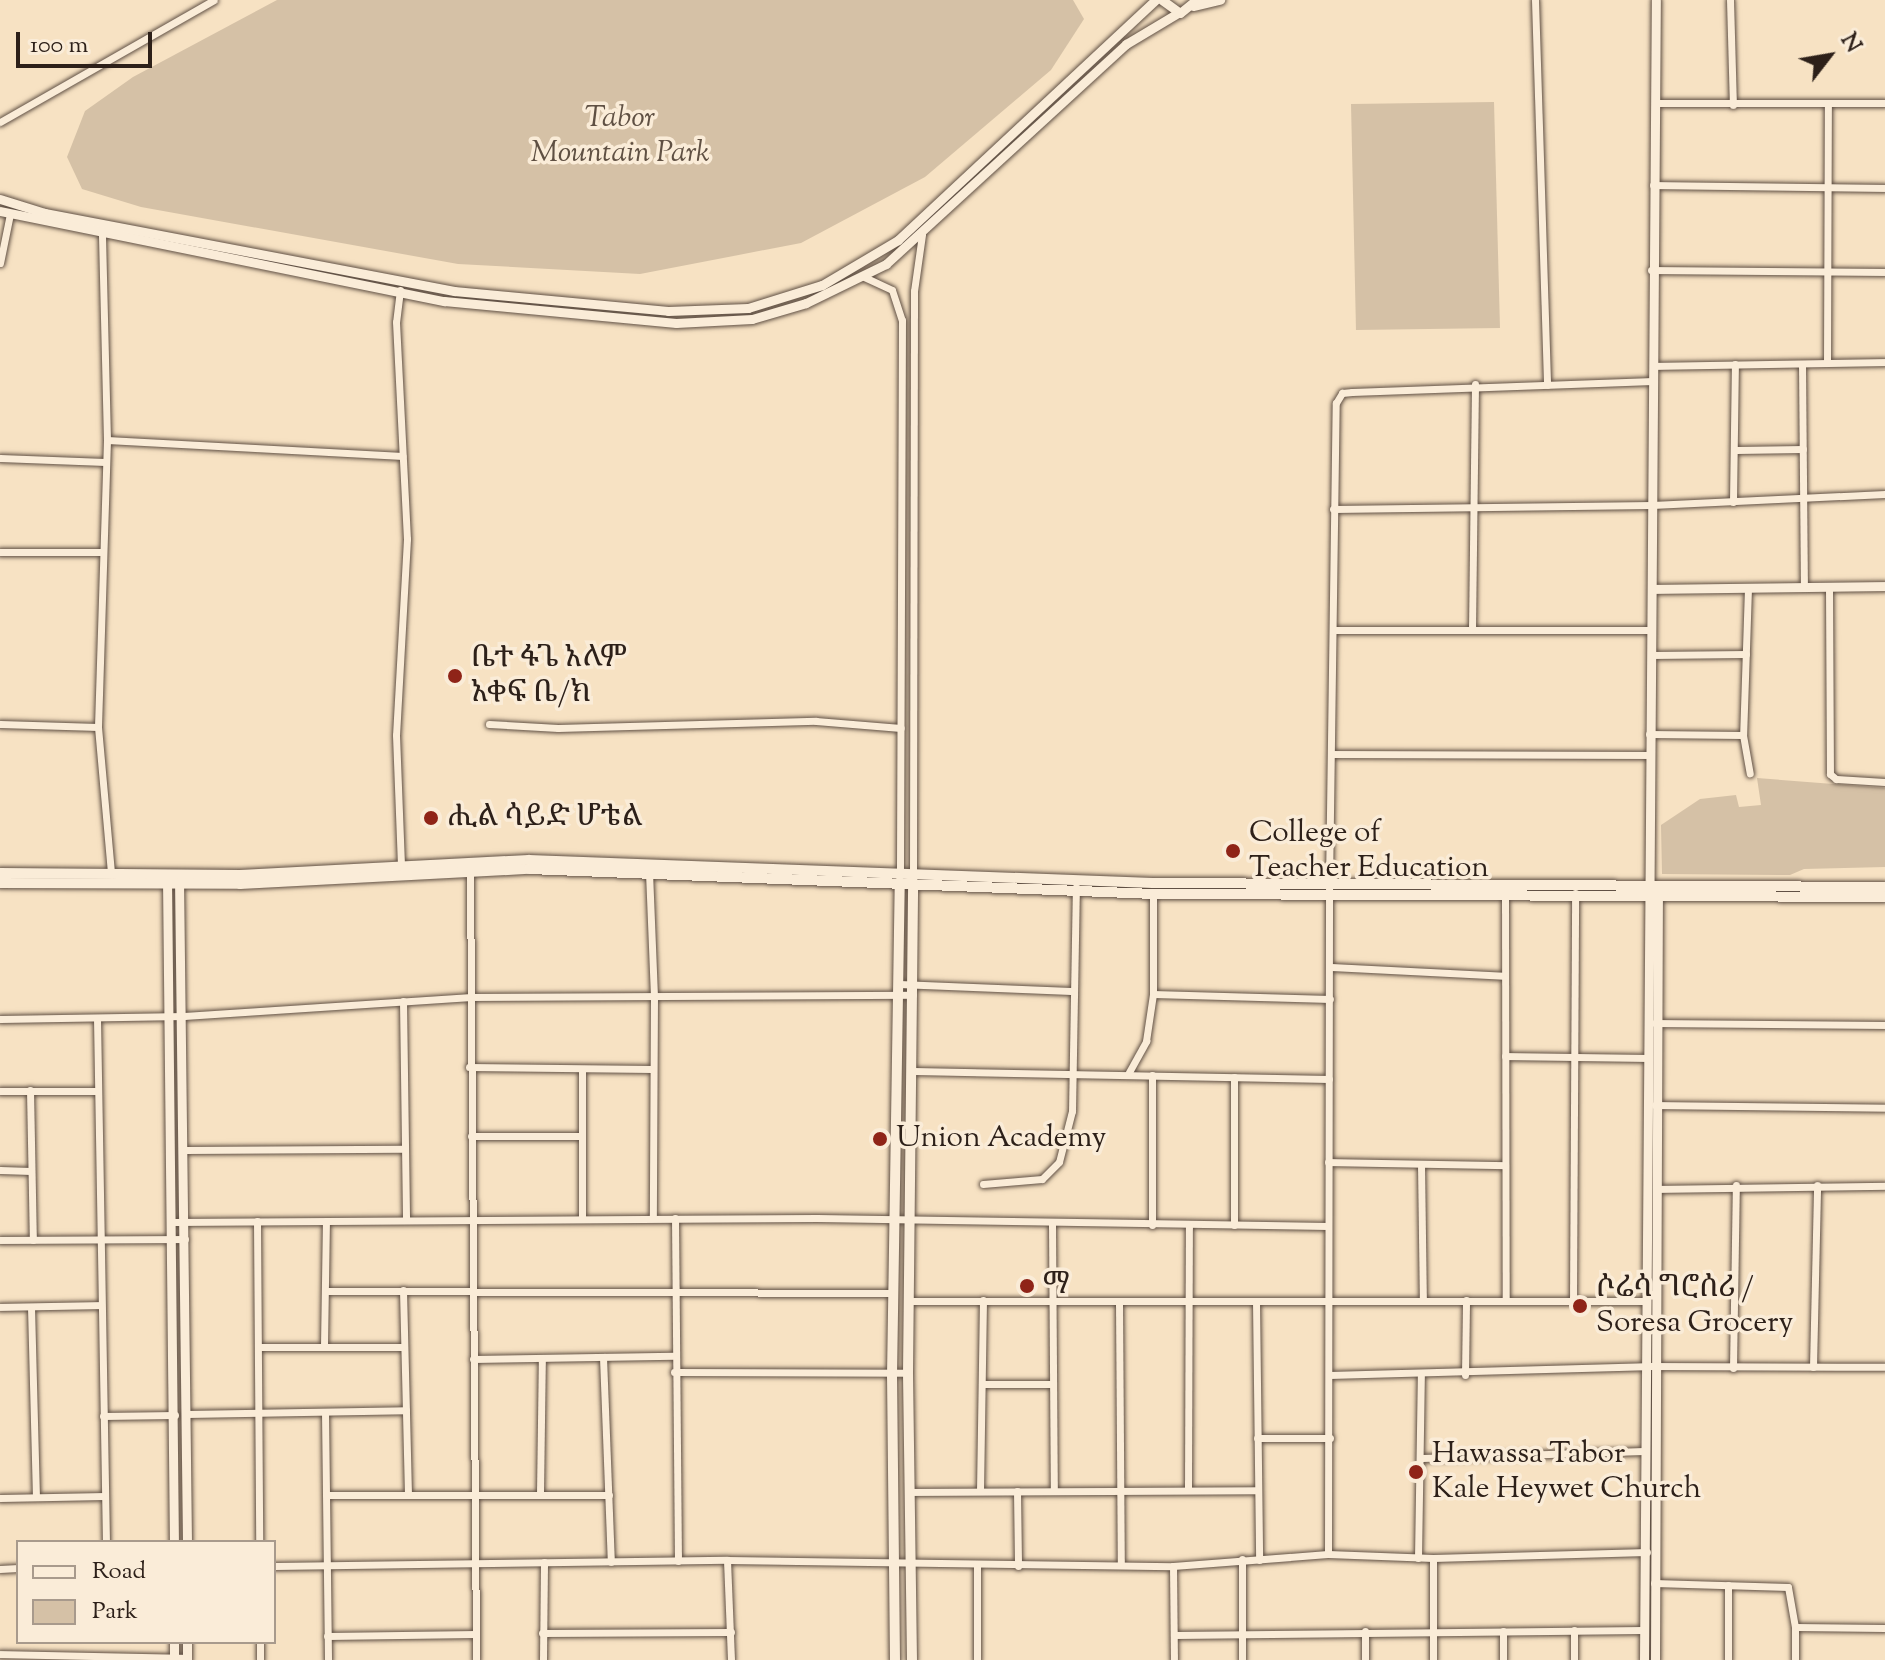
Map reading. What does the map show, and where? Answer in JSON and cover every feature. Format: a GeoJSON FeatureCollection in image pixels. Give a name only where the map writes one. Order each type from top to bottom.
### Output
{"type":"FeatureCollection","features":[{"type":"Feature","properties":{"kind":"main road"},"geometry":{"type":"LineString","coordinates":[[0,873],[111,874],[173,880],[529,860],[649,872]]}},
{"type":"Feature","properties":{"kind":"main road"},"geometry":{"type":"LineString","coordinates":[[0,883],[529,869],[1153,888],[1885,887]]}},
{"type":"Feature","properties":{"kind":"main road"},"geometry":{"type":"LineString","coordinates":[[895,1660],[891,1563],[892,1376],[900,880]]}},
{"type":"Feature","properties":{"kind":"main road"},"geometry":{"type":"LineString","coordinates":[[912,1660],[908,1563],[908,1373],[913,1220],[913,880]]}},
{"type":"Feature","properties":{"kind":"main road"},"geometry":{"type":"LineString","coordinates":[[1329,889],[1505,894],[1653,889],[1885,897]]}},
{"type":"Feature","properties":{"kind":"street"},"geometry":{"type":"LineString","coordinates":[[0,122],[214,0]]}},
{"type":"Feature","properties":{"kind":"street"},"geometry":{"type":"LineString","coordinates":[[0,199],[45,213],[402,281],[531,299],[712,310],[748,308],[822,285],[898,240],[1155,0]]}},
{"type":"Feature","properties":{"kind":"street"},"geometry":{"type":"LineString","coordinates":[[1162,0],[1178,13]]}},
{"type":"Feature","properties":{"kind":"street"},"geometry":{"type":"LineString","coordinates":[[0,263],[5,213],[102,236],[399,292],[529,312],[722,323],[781,312],[862,276],[922,235],[1126,44],[1195,3],[1220,0]]}},
{"type":"Feature","properties":{"kind":"street"},"geometry":{"type":"LineString","coordinates":[[1535,0],[1547,385]]}},
{"type":"Feature","properties":{"kind":"street"},"geometry":{"type":"LineString","coordinates":[[1655,1660],[1654,1583],[1649,1552],[1644,1451],[1650,1367],[1646,1301],[1655,1023],[1649,734],[1652,630],[1651,270],[1656,0]]}},
{"type":"Feature","properties":{"kind":"street"},"geometry":{"type":"LineString","coordinates":[[1730,0],[1733,105]]}},
{"type":"Feature","properties":{"kind":"street"},"geometry":{"type":"LineString","coordinates":[[1655,103],[1885,103]]}},
{"type":"Feature","properties":{"kind":"street"},"geometry":{"type":"LineString","coordinates":[[1827,363],[1831,271],[1828,104]]}},
{"type":"Feature","properties":{"kind":"street"},"geometry":{"type":"LineString","coordinates":[[1653,185],[1885,188]]}},
{"type":"Feature","properties":{"kind":"street"},"geometry":{"type":"LineString","coordinates":[[913,880],[914,271],[922,235]]}},
{"type":"Feature","properties":{"kind":"street"},"geometry":{"type":"LineString","coordinates":[[102,236],[107,440],[100,552],[98,727],[111,874]]}},
{"type":"Feature","properties":{"kind":"street"},"geometry":{"type":"LineString","coordinates":[[1651,270],[1885,272]]}},
{"type":"Feature","properties":{"kind":"street"},"geometry":{"type":"LineString","coordinates":[[862,276],[884,284],[898,298],[902,368],[900,880]]}},
{"type":"Feature","properties":{"kind":"street"},"geometry":{"type":"LineString","coordinates":[[401,867],[396,735],[406,594],[396,322],[402,281]]}},
{"type":"Feature","properties":{"kind":"street"},"geometry":{"type":"LineString","coordinates":[[529,312],[531,299]]}},
{"type":"Feature","properties":{"kind":"street"},"geometry":{"type":"LineString","coordinates":[[1653,366],[1885,362]]}},
{"type":"Feature","properties":{"kind":"street"},"geometry":{"type":"LineString","coordinates":[[902,368],[914,364]]}},
{"type":"Feature","properties":{"kind":"street"},"geometry":{"type":"LineString","coordinates":[[1733,502],[1735,364]]}},
{"type":"Feature","properties":{"kind":"street"},"geometry":{"type":"LineString","coordinates":[[1802,364],[1806,496],[1804,588]]}},
{"type":"Feature","properties":{"kind":"street"},"geometry":{"type":"LineString","coordinates":[[1328,1554],[1329,889],[1336,403],[1342,393],[1475,384],[1653,381]]}},
{"type":"Feature","properties":{"kind":"street"},"geometry":{"type":"LineString","coordinates":[[1472,630],[1475,384]]}},
{"type":"Feature","properties":{"kind":"street"},"geometry":{"type":"LineString","coordinates":[[107,440],[403,456]]}},
{"type":"Feature","properties":{"kind":"street"},"geometry":{"type":"LineString","coordinates":[[1736,450],[1803,449]]}},
{"type":"Feature","properties":{"kind":"street"},"geometry":{"type":"LineString","coordinates":[[0,458],[105,462]]}},
{"type":"Feature","properties":{"kind":"street"},"geometry":{"type":"LineString","coordinates":[[1333,509],[1652,505],[1885,494]]}},
{"type":"Feature","properties":{"kind":"street"},"geometry":{"type":"LineString","coordinates":[[0,552],[100,552]]}},
{"type":"Feature","properties":{"kind":"street"},"geometry":{"type":"LineString","coordinates":[[1652,589],[1885,586]]}},
{"type":"Feature","properties":{"kind":"street"},"geometry":{"type":"LineString","coordinates":[[1748,588],[1743,735],[1750,773]]}},
{"type":"Feature","properties":{"kind":"street"},"geometry":{"type":"LineString","coordinates":[[1829,588],[1830,774],[1836,779],[1885,782]]}},
{"type":"Feature","properties":{"kind":"street"},"geometry":{"type":"LineString","coordinates":[[1333,630],[1652,630]]}},
{"type":"Feature","properties":{"kind":"street"},"geometry":{"type":"LineString","coordinates":[[1651,655],[1746,654]]}},
{"type":"Feature","properties":{"kind":"street"},"geometry":{"type":"LineString","coordinates":[[489,724],[558,728],[816,721],[901,728]]}},
{"type":"Feature","properties":{"kind":"street"},"geometry":{"type":"LineString","coordinates":[[0,724],[98,727]]}},
{"type":"Feature","properties":{"kind":"street"},"geometry":{"type":"LineString","coordinates":[[1649,734],[1743,735]]}},
{"type":"Feature","properties":{"kind":"street"},"geometry":{"type":"LineString","coordinates":[[1331,754],[1649,755]]}},
{"type":"Feature","properties":{"kind":"street"},"geometry":{"type":"LineString","coordinates":[[470,872],[469,1067],[474,1219],[476,1660]]}},
{"type":"Feature","properties":{"kind":"street"},"geometry":{"type":"LineString","coordinates":[[649,872],[654,997],[653,1218]]}},
{"type":"Feature","properties":{"kind":"street"},"geometry":{"type":"LineString","coordinates":[[173,880],[184,1016],[187,1540]]}},
{"type":"Feature","properties":{"kind":"street"},"geometry":{"type":"LineString","coordinates":[[173,880],[174,1540]]}},
{"type":"Feature","properties":{"kind":"street"},"geometry":{"type":"LineString","coordinates":[[983,1184],[1031,1181],[1055,1171],[1072,1111],[1071,991],[1076,886]]}},
{"type":"Feature","properties":{"kind":"street"},"geometry":{"type":"LineString","coordinates":[[1128,1074],[1146,1041],[1153,994],[1153,888]]}},
{"type":"Feature","properties":{"kind":"street"},"geometry":{"type":"LineString","coordinates":[[1644,1660],[1656,1189],[1652,1104],[1646,1058],[1653,889]]}},
{"type":"Feature","properties":{"kind":"street"},"geometry":{"type":"LineString","coordinates":[[1573,1301],[1575,893]]}},
{"type":"Feature","properties":{"kind":"street"},"geometry":{"type":"LineString","coordinates":[[1505,894],[1506,1300]]}},
{"type":"Feature","properties":{"kind":"street"},"geometry":{"type":"LineString","coordinates":[[1330,967],[1505,976]]}},
{"type":"Feature","properties":{"kind":"street"},"geometry":{"type":"LineString","coordinates":[[0,1019],[172,1017],[471,997],[654,997],[915,989],[1071,991]]}},
{"type":"Feature","properties":{"kind":"street"},"geometry":{"type":"LineString","coordinates":[[1153,994],[1330,999]]}},
{"type":"Feature","properties":{"kind":"street"},"geometry":{"type":"LineString","coordinates":[[403,1001],[406,1218]]}},
{"type":"Feature","properties":{"kind":"street"},"geometry":{"type":"LineString","coordinates":[[97,1018],[106,1540]]}},
{"type":"Feature","properties":{"kind":"street"},"geometry":{"type":"LineString","coordinates":[[1655,1023],[1885,1025]]}},
{"type":"Feature","properties":{"kind":"street"},"geometry":{"type":"LineString","coordinates":[[1505,1056],[1646,1058]]}},
{"type":"Feature","properties":{"kind":"street"},"geometry":{"type":"LineString","coordinates":[[469,1067],[653,1069]]}},
{"type":"Feature","properties":{"kind":"street"},"geometry":{"type":"LineString","coordinates":[[582,1069],[582,1219]]}},
{"type":"Feature","properties":{"kind":"street"},"geometry":{"type":"LineString","coordinates":[[914,1071],[1073,1071],[1329,1079]]}},
{"type":"Feature","properties":{"kind":"street"},"geometry":{"type":"LineString","coordinates":[[1152,1075],[1152,1225]]}},
{"type":"Feature","properties":{"kind":"street"},"geometry":{"type":"LineString","coordinates":[[1234,1077],[1234,1225]]}},
{"type":"Feature","properties":{"kind":"street"},"geometry":{"type":"LineString","coordinates":[[30,1090],[33,1240]]}},
{"type":"Feature","properties":{"kind":"street"},"geometry":{"type":"LineString","coordinates":[[0,1091],[98,1091]]}},
{"type":"Feature","properties":{"kind":"street"},"geometry":{"type":"LineString","coordinates":[[1652,1104],[1885,1108]]}},
{"type":"Feature","properties":{"kind":"street"},"geometry":{"type":"LineString","coordinates":[[471,1136],[582,1136]]}},
{"type":"Feature","properties":{"kind":"street"},"geometry":{"type":"LineString","coordinates":[[184,1150],[404,1149]]}},
{"type":"Feature","properties":{"kind":"street"},"geometry":{"type":"LineString","coordinates":[[1328,1162],[1505,1165]]}},
{"type":"Feature","properties":{"kind":"street"},"geometry":{"type":"LineString","coordinates":[[1421,1164],[1423,1300]]}},
{"type":"Feature","properties":{"kind":"street"},"geometry":{"type":"LineString","coordinates":[[0,1170],[31,1171]]}},
{"type":"Feature","properties":{"kind":"street"},"geometry":{"type":"LineString","coordinates":[[1656,1189],[1736,1185],[1885,1186]]}},
{"type":"Feature","properties":{"kind":"street"},"geometry":{"type":"LineString","coordinates":[[1733,1368],[1736,1185]]}},
{"type":"Feature","properties":{"kind":"street"},"geometry":{"type":"LineString","coordinates":[[1813,1367],[1817,1185]]}},
{"type":"Feature","properties":{"kind":"street"},"geometry":{"type":"LineString","coordinates":[[173,1222],[675,1218],[1328,1226]]}},
{"type":"Feature","properties":{"kind":"street"},"geometry":{"type":"LineString","coordinates":[[675,1218],[672,1290],[678,1561]]}},
{"type":"Feature","properties":{"kind":"street"},"geometry":{"type":"LineString","coordinates":[[257,1221],[259,1540]]}},
{"type":"Feature","properties":{"kind":"street"},"geometry":{"type":"LineString","coordinates":[[324,1346],[326,1221]]}},
{"type":"Feature","properties":{"kind":"street"},"geometry":{"type":"LineString","coordinates":[[1052,1224],[1054,1491]]}},
{"type":"Feature","properties":{"kind":"street"},"geometry":{"type":"LineString","coordinates":[[1188,1490],[1189,1225]]}},
{"type":"Feature","properties":{"kind":"street"},"geometry":{"type":"LineString","coordinates":[[0,1240],[185,1239]]}},
{"type":"Feature","properties":{"kind":"street"},"geometry":{"type":"LineString","coordinates":[[403,1290],[408,1494]]}},
{"type":"Feature","properties":{"kind":"street"},"geometry":{"type":"LineString","coordinates":[[326,1291],[894,1293]]}},
{"type":"Feature","properties":{"kind":"street"},"geometry":{"type":"LineString","coordinates":[[980,1491],[983,1300]]}},
{"type":"Feature","properties":{"kind":"street"},"geometry":{"type":"LineString","coordinates":[[1465,1375],[1466,1300]]}},
{"type":"Feature","properties":{"kind":"street"},"geometry":{"type":"LineString","coordinates":[[910,1301],[1646,1301]]}},
{"type":"Feature","properties":{"kind":"street"},"geometry":{"type":"LineString","coordinates":[[1256,1301],[1259,1560]]}},
{"type":"Feature","properties":{"kind":"street"},"geometry":{"type":"LineString","coordinates":[[1119,1302],[1121,1565]]}},
{"type":"Feature","properties":{"kind":"street"},"geometry":{"type":"LineString","coordinates":[[0,1307],[101,1305]]}},
{"type":"Feature","properties":{"kind":"street"},"geometry":{"type":"LineString","coordinates":[[31,1307],[36,1497]]}},
{"type":"Feature","properties":{"kind":"street"},"geometry":{"type":"LineString","coordinates":[[258,1347],[404,1347]]}},
{"type":"Feature","properties":{"kind":"street"},"geometry":{"type":"LineString","coordinates":[[473,1359],[674,1356]]}},
{"type":"Feature","properties":{"kind":"street"},"geometry":{"type":"LineString","coordinates":[[603,1357],[611,1562]]}},
{"type":"Feature","properties":{"kind":"street"},"geometry":{"type":"LineString","coordinates":[[540,1493],[542,1358]]}},
{"type":"Feature","properties":{"kind":"street"},"geometry":{"type":"LineString","coordinates":[[1329,1375],[1465,1375],[1650,1367],[1885,1367]]}},
{"type":"Feature","properties":{"kind":"street"},"geometry":{"type":"LineString","coordinates":[[674,1372],[892,1376],[908,1373]]}},
{"type":"Feature","properties":{"kind":"street"},"geometry":{"type":"LineString","coordinates":[[1418,1558],[1421,1375]]}},
{"type":"Feature","properties":{"kind":"street"},"geometry":{"type":"LineString","coordinates":[[982,1384],[1053,1384]]}},
{"type":"Feature","properties":{"kind":"street"},"geometry":{"type":"LineString","coordinates":[[187,1414],[406,1410]]}},
{"type":"Feature","properties":{"kind":"street"},"geometry":{"type":"LineString","coordinates":[[325,1412],[328,1660]]}},
{"type":"Feature","properties":{"kind":"street"},"geometry":{"type":"LineString","coordinates":[[103,1416],[175,1415]]}},
{"type":"Feature","properties":{"kind":"street"},"geometry":{"type":"LineString","coordinates":[[1257,1438],[1330,1438]]}},
{"type":"Feature","properties":{"kind":"street"},"geometry":{"type":"LineString","coordinates":[[1422,1458],[1644,1451]]}},
{"type":"Feature","properties":{"kind":"street"},"geometry":{"type":"LineString","coordinates":[[908,1492],[1257,1490]]}},
{"type":"Feature","properties":{"kind":"street"},"geometry":{"type":"LineString","coordinates":[[1017,1491],[1018,1566]]}},
{"type":"Feature","properties":{"kind":"street"},"geometry":{"type":"LineString","coordinates":[[326,1495],[475,1492],[609,1495]]}},
{"type":"Feature","properties":{"kind":"street"},"geometry":{"type":"LineString","coordinates":[[0,1498],[105,1496]]}},
{"type":"Feature","properties":{"kind":"street"},"geometry":{"type":"LineString","coordinates":[[276,1566],[727,1560],[1173,1566],[1328,1554],[1433,1558],[1649,1552]]}},
{"type":"Feature","properties":{"kind":"street"},"geometry":{"type":"LineString","coordinates":[[1433,1558],[1433,1660]]}},
{"type":"Feature","properties":{"kind":"street"},"geometry":{"type":"LineString","coordinates":[[1242,1559],[1242,1660]]}},
{"type":"Feature","properties":{"kind":"street"},"geometry":{"type":"LineString","coordinates":[[727,1560],[731,1660]]}},
{"type":"Feature","properties":{"kind":"street"},"geometry":{"type":"LineString","coordinates":[[543,1660],[544,1562]]}},
{"type":"Feature","properties":{"kind":"street"},"geometry":{"type":"LineString","coordinates":[[977,1564],[977,1660]]}},
{"type":"Feature","properties":{"kind":"street"},"geometry":{"type":"LineString","coordinates":[[1173,1566],[1174,1660]]}},
{"type":"Feature","properties":{"kind":"street"},"geometry":{"type":"LineString","coordinates":[[1654,1583],[1788,1587],[1795,1627],[1795,1660]]}},
{"type":"Feature","properties":{"kind":"street"},"geometry":{"type":"LineString","coordinates":[[1728,1585],[1728,1660]]}},
{"type":"Feature","properties":{"kind":"street"},"geometry":{"type":"LineString","coordinates":[[1795,1627],[1885,1628]]}},
{"type":"Feature","properties":{"kind":"street"},"geometry":{"type":"LineString","coordinates":[[1174,1635],[1242,1636],[1433,1629],[1643,1630]]}},
{"type":"Feature","properties":{"kind":"street"},"geometry":{"type":"LineString","coordinates":[[1574,1630],[1574,1660]]}},
{"type":"Feature","properties":{"kind":"street"},"geometry":{"type":"LineString","coordinates":[[1365,1631],[1365,1660]]}},
{"type":"Feature","properties":{"kind":"street"},"geometry":{"type":"LineString","coordinates":[[1503,1631],[1503,1660]]}},
{"type":"Feature","properties":{"kind":"street"},"geometry":{"type":"LineString","coordinates":[[542,1633],[731,1632]]}},
{"type":"Feature","properties":{"kind":"street"},"geometry":{"type":"LineString","coordinates":[[327,1636],[476,1634]]}},
{"type":"Feature","properties":{"kind":"street"},"geometry":{"type":"LineString","coordinates":[[0,1654],[187,1659]]}},
{"type":"Feature","properties":{"kind":"green space","name":"Tabor Mountain Park"},"geometry":{"type":"Polygon","coordinates":[[[277,0],[1073,0],[1084,19],[1051,70],[925,177],[801,243],[640,274],[458,264],[141,207],[82,189],[67,157],[85,111],[133,77],[277,0]]]}},
{"type":"Feature","properties":{"kind":"green space"},"geometry":{"type":"Polygon","coordinates":[[[1494,102],[1500,328],[1356,330],[1351,104],[1494,102]]]}},
{"type":"Feature","properties":{"kind":"green space"},"geometry":{"type":"Polygon","coordinates":[[[1757,778],[1885,788],[1885,867],[1804,869],[1790,875],[1662,874],[1661,825],[1700,799],[1736,795],[1739,807],[1761,805],[1757,778]]]}},
{"type":"Feature","properties":{"kind":"place","name":"ቤተ ፋጌ አለም አቀፍ ቤ/ክ"},"geometry":{"type":"Point","coordinates":[455,676]}},
{"type":"Feature","properties":{"kind":"place","name":"ሒል ሳይድ ሆቴል"},"geometry":{"type":"Point","coordinates":[431,818]}},
{"type":"Feature","properties":{"kind":"place","name":"College of Teacher Education"},"geometry":{"type":"Point","coordinates":[1233,851]}},
{"type":"Feature","properties":{"kind":"place","name":"Union Academy"},"geometry":{"type":"Point","coordinates":[880,1139]}},
{"type":"Feature","properties":{"kind":"place","name":"ማ"},"geometry":{"type":"Point","coordinates":[1027,1286]}},
{"type":"Feature","properties":{"kind":"place","name":"ሶሬሳ ግሮሰሪ / Soresa Grocery"},"geometry":{"type":"Point","coordinates":[1580,1306]}},
{"type":"Feature","properties":{"kind":"place","name":"Hawassa Tabor Kale Heywet Church"},"geometry":{"type":"Point","coordinates":[1416,1472]}}]}
